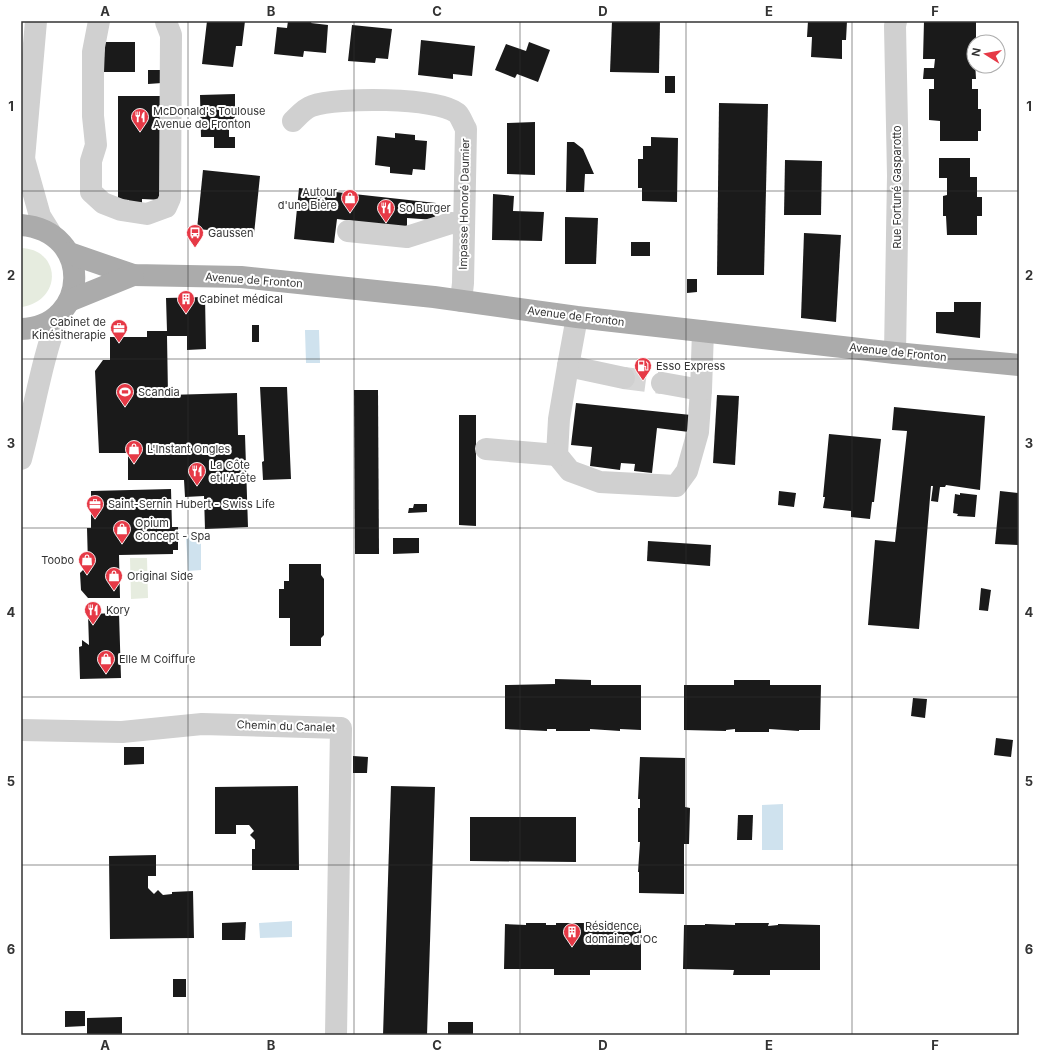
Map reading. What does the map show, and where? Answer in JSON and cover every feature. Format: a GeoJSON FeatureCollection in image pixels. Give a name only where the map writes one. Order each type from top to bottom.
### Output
{"type":"FeatureCollection","features":[{"type":"Feature","properties":{"kind":"main road"},"geometry":{"type":"LineString","coordinates":[[21,225],[35,226],[50,232],[61,242],[69,253],[75,277],[64,308]]}},
{"type":"Feature","properties":{"kind":"main road","name":"Avenue de Fronton"},"geometry":{"type":"LineString","coordinates":[[69,253],[133,275],[241,277],[461,301],[577,317],[895,353],[1019,365]]}},
{"type":"Feature","properties":{"kind":"main road","name":"Avenue de Fronton"},"geometry":{"type":"LineString","coordinates":[[21,329],[46,324],[64,308],[133,275]]}},
{"type":"Feature","properties":{"kind":"street"},"geometry":{"type":"LineString","coordinates":[[36,21],[23,165],[40,216],[50,232]]}},
{"type":"Feature","properties":{"kind":"street"},"geometry":{"type":"LineString","coordinates":[[99,21],[93,52],[93,116],[96,145],[91,161],[91,192],[103,203],[121,210],[147,214],[166,207],[170,198],[171,35],[166,22]]}},
{"type":"Feature","properties":{"kind":"street","name":"Rue Fortuné Gasparotto"},"geometry":{"type":"LineString","coordinates":[[895,353],[898,176],[896,21]]}},
{"type":"Feature","properties":{"kind":"street","name":"Impasse Honoré Daumier"},"geometry":{"type":"LineString","coordinates":[[293,121],[311,106],[336,102],[382,99],[442,106],[457,114],[466,129],[463,283],[461,301]]}},
{"type":"Feature","properties":{"kind":"street"},"geometry":{"type":"LineString","coordinates":[[348,231],[406,237],[451,223],[464,224]]}},
{"type":"Feature","properties":{"kind":"street"},"geometry":{"type":"LineString","coordinates":[[21,459],[30,426],[44,358],[64,308]]}},
{"type":"Feature","properties":{"kind":"street"},"geometry":{"type":"LineString","coordinates":[[577,317],[559,419],[557,455],[570,471],[600,482],[676,486],[687,471],[696,439],[701,390],[703,331]]}},
{"type":"Feature","properties":{"kind":"street"},"geometry":{"type":"LineString","coordinates":[[568,366],[624,378]]}},
{"type":"Feature","properties":{"kind":"street"},"geometry":{"type":"LineString","coordinates":[[662,383],[701,390]]}},
{"type":"Feature","properties":{"kind":"street"},"geometry":{"type":"LineString","coordinates":[[486,450],[557,455]]}},
{"type":"Feature","properties":{"kind":"street","name":"Chemin du Canalet"},"geometry":{"type":"LineString","coordinates":[[21,730],[122,732],[202,724],[341,728],[336,1035]]}},
{"type":"Feature","properties":{"kind":"shaded area"},"geometry":{"type":"Polygon","coordinates":[[[21,248],[34,250],[44,257],[50,265],[52,275],[50,285],[45,295],[36,302],[22,307],[21,248]]]}},
{"type":"Feature","properties":{"kind":"shaded area"},"geometry":{"type":"Polygon","coordinates":[[[130,558],[147,558],[148,598],[131,599],[130,558]]]}},
{"type":"Feature","properties":{"kind":"water"},"geometry":{"type":"Polygon","coordinates":[[[305,330],[319,330],[320,363],[306,363],[305,330]]]}},
{"type":"Feature","properties":{"kind":"water"},"geometry":{"type":"Polygon","coordinates":[[[193,531],[201,536],[201,570],[188,571],[186,537],[193,531]]]}},
{"type":"Feature","properties":{"kind":"water"},"geometry":{"type":"Polygon","coordinates":[[[783,804],[783,850],[762,850],[762,805],[783,804]]]}},
{"type":"Feature","properties":{"kind":"water"},"geometry":{"type":"Polygon","coordinates":[[[292,921],[292,937],[260,938],[259,923],[292,921]]]}},
{"type":"Feature","properties":{"kind":"building"},"geometry":{"type":"Polygon","coordinates":[[[207,21],[245,21],[242,46],[236,46],[233,67],[202,64],[207,21]]]}},
{"type":"Feature","properties":{"kind":"building"},"geometry":{"type":"Polygon","coordinates":[[[288,21],[312,21],[311,23],[328,25],[326,53],[304,51],[303,57],[274,54],[277,27],[287,28],[288,21]]]}},
{"type":"Feature","properties":{"kind":"building"},"geometry":{"type":"Polygon","coordinates":[[[612,21],[660,21],[659,73],[610,72],[612,21]]]}},
{"type":"Feature","properties":{"kind":"building"},"geometry":{"type":"Polygon","coordinates":[[[808,21],[847,21],[846,40],[842,40],[842,59],[811,57],[812,37],[807,37],[808,21]]]}},
{"type":"Feature","properties":{"kind":"building"},"geometry":{"type":"Polygon","coordinates":[[[924,21],[976,21],[976,34],[966,34],[966,74],[976,74],[976,79],[972,79],[972,89],[978,89],[978,109],[981,109],[981,131],[978,131],[978,141],[940,141],[940,121],[929,120],[929,89],[934,89],[934,79],[923,79],[924,68],[934,68],[935,59],[923,59],[924,21]]]}},
{"type":"Feature","properties":{"kind":"building"},"geometry":{"type":"Polygon","coordinates":[[[352,25],[392,29],[388,59],[376,58],[375,63],[348,61],[352,25]]]}},
{"type":"Feature","properties":{"kind":"building"},"geometry":{"type":"Polygon","coordinates":[[[421,40],[475,46],[472,76],[453,74],[453,79],[418,75],[421,40]]]}},
{"type":"Feature","properties":{"kind":"building"},"geometry":{"type":"Polygon","coordinates":[[[105,42],[135,42],[135,72],[104,72],[105,42]]]}},
{"type":"Feature","properties":{"kind":"building"},"geometry":{"type":"Polygon","coordinates":[[[529,42],[550,50],[538,82],[517,74],[515,78],[495,70],[506,44],[526,51],[529,42]]]}},
{"type":"Feature","properties":{"kind":"building"},"geometry":{"type":"Polygon","coordinates":[[[148,70],[162,70],[162,83],[148,84],[148,70]]]}},
{"type":"Feature","properties":{"kind":"building"},"geometry":{"type":"Polygon","coordinates":[[[665,76],[675,76],[675,93],[665,93],[665,76]]]}},
{"type":"Feature","properties":{"kind":"building"},"geometry":{"type":"Polygon","coordinates":[[[235,94],[235,126],[229,126],[229,137],[235,137],[235,148],[214,148],[214,137],[201,137],[200,95],[235,94]]]}},
{"type":"Feature","properties":{"kind":"building","name":"McDonald's Toulouse Avenue de Fronton"},"geometry":{"type":"Polygon","coordinates":[[[118,96],[163,96],[163,200],[142,199],[142,205],[129,203],[129,200],[118,199],[118,96]]]}},
{"type":"Feature","properties":{"kind":"building"},"geometry":{"type":"Polygon","coordinates":[[[719,103],[768,104],[764,275],[717,275],[719,103]]]}},
{"type":"Feature","properties":{"kind":"building"},"geometry":{"type":"Polygon","coordinates":[[[535,122],[535,175],[507,174],[507,123],[535,122]]]}},
{"type":"Feature","properties":{"kind":"building"},"geometry":{"type":"Polygon","coordinates":[[[395,133],[415,135],[415,140],[427,141],[425,170],[413,169],[412,175],[390,173],[390,167],[375,165],[377,136],[395,138],[395,133]]]}},
{"type":"Feature","properties":{"kind":"building"},"geometry":{"type":"Polygon","coordinates":[[[651,137],[678,138],[677,202],[642,201],[642,188],[638,188],[638,159],[643,159],[643,146],[651,146],[651,137]]]}},
{"type":"Feature","properties":{"kind":"building"},"geometry":{"type":"Polygon","coordinates":[[[567,142],[574,142],[583,149],[594,174],[585,174],[584,192],[566,192],[567,142]]]}},
{"type":"Feature","properties":{"kind":"building"},"geometry":{"type":"Polygon","coordinates":[[[939,158],[970,158],[970,177],[977,177],[977,197],[982,197],[982,216],[977,216],[977,235],[947,235],[946,216],[943,216],[943,196],[947,195],[947,178],[939,178],[939,158]]]}},
{"type":"Feature","properties":{"kind":"building"},"geometry":{"type":"Polygon","coordinates":[[[785,160],[822,161],[821,215],[784,215],[785,160]]]}},
{"type":"Feature","properties":{"kind":"building"},"geometry":{"type":"Polygon","coordinates":[[[203,170],[260,176],[254,234],[197,229],[203,170]]]}},
{"type":"Feature","properties":{"kind":"building"},"geometry":{"type":"Polygon","coordinates":[[[299,188],[436,203],[435,220],[407,218],[407,228],[337,219],[334,243],[294,239],[299,188]]]}},
{"type":"Feature","properties":{"kind":"building"},"geometry":{"type":"Polygon","coordinates":[[[493,194],[514,196],[513,211],[544,212],[542,241],[492,240],[493,194]]]}},
{"type":"Feature","properties":{"kind":"building"},"geometry":{"type":"Polygon","coordinates":[[[565,217],[598,218],[596,264],[565,264],[565,217]]]}},
{"type":"Feature","properties":{"kind":"building"},"geometry":{"type":"Polygon","coordinates":[[[804,233],[841,235],[836,322],[801,318],[804,233]]]}},
{"type":"Feature","properties":{"kind":"building"},"geometry":{"type":"Polygon","coordinates":[[[631,242],[650,242],[650,256],[631,256],[631,242]]]}},
{"type":"Feature","properties":{"kind":"building"},"geometry":{"type":"Polygon","coordinates":[[[687,279],[697,279],[697,292],[687,293],[687,279]]]}},
{"type":"Feature","properties":{"kind":"building"},"geometry":{"type":"Polygon","coordinates":[[[205,297],[206,349],[187,350],[187,336],[167,336],[168,395],[237,393],[238,435],[245,435],[248,527],[205,529],[204,496],[185,497],[184,480],[128,480],[128,453],[99,453],[95,371],[103,360],[110,360],[110,337],[147,337],[147,331],[167,331],[166,298],[205,297]]]}},
{"type":"Feature","properties":{"kind":"building"},"geometry":{"type":"Polygon","coordinates":[[[954,302],[981,302],[980,338],[936,333],[936,312],[954,312],[954,302]]]}},
{"type":"Feature","properties":{"kind":"building"},"geometry":{"type":"Polygon","coordinates":[[[252,325],[259,325],[259,342],[252,342],[252,325]]]}},
{"type":"Feature","properties":{"kind":"building"},"geometry":{"type":"Polygon","coordinates":[[[260,387],[287,387],[291,479],[263,480],[262,462],[264,461],[260,387]]]}},
{"type":"Feature","properties":{"kind":"building"},"geometry":{"type":"Polygon","coordinates":[[[354,390],[378,390],[379,554],[355,554],[354,390]]]}},
{"type":"Feature","properties":{"kind":"building"},"geometry":{"type":"Polygon","coordinates":[[[717,395],[739,396],[735,465],[713,463],[717,395]]]}},
{"type":"Feature","properties":{"kind":"building"},"geometry":{"type":"Polygon","coordinates":[[[576,403],[691,415],[689,432],[657,428],[652,473],[634,471],[635,464],[621,463],[620,470],[590,466],[592,447],[571,445],[576,403]]]}},
{"type":"Feature","properties":{"kind":"building"},"geometry":{"type":"Polygon","coordinates":[[[894,407],[985,416],[980,490],[946,485],[945,487],[940,487],[938,502],[931,501],[933,486],[931,486],[919,629],[868,625],[875,540],[895,542],[907,431],[892,430],[894,407]]]}},
{"type":"Feature","properties":{"kind":"building"},"geometry":{"type":"Polygon","coordinates":[[[459,415],[476,415],[476,526],[459,525],[459,415]]]}},
{"type":"Feature","properties":{"kind":"building"},"geometry":{"type":"Polygon","coordinates":[[[829,434],[881,439],[874,502],[872,502],[870,519],[851,517],[851,511],[823,508],[829,434]]]}},
{"type":"Feature","properties":{"kind":"building"},"geometry":{"type":"Polygon","coordinates":[[[171,489],[172,527],[178,527],[178,550],[173,550],[173,554],[119,555],[120,598],[88,598],[81,590],[80,573],[88,565],[87,528],[91,528],[91,491],[171,489]]]}},
{"type":"Feature","properties":{"kind":"building"},"geometry":{"type":"Polygon","coordinates":[[[779,491],[796,493],[794,507],[778,505],[779,491]]]}},
{"type":"Feature","properties":{"kind":"building"},"geometry":{"type":"Polygon","coordinates":[[[1000,491],[1019,493],[1019,545],[995,544],[1000,491]]]}},
{"type":"Feature","properties":{"kind":"building"},"geometry":{"type":"Polygon","coordinates":[[[960,493],[977,495],[975,517],[957,516],[958,514],[953,513],[955,494],[960,495],[960,493]]]}},
{"type":"Feature","properties":{"kind":"building"},"geometry":{"type":"Polygon","coordinates":[[[414,504],[427,504],[427,512],[408,513],[409,508],[413,508],[414,504]]]}},
{"type":"Feature","properties":{"kind":"building"},"geometry":{"type":"Polygon","coordinates":[[[393,538],[419,538],[419,553],[393,554],[393,538]]]}},
{"type":"Feature","properties":{"kind":"building"},"geometry":{"type":"Polygon","coordinates":[[[648,541],[711,545],[710,566],[647,561],[648,541]]]}},
{"type":"Feature","properties":{"kind":"building"},"geometry":{"type":"Polygon","coordinates":[[[289,564],[321,564],[321,575],[324,579],[324,635],[321,638],[321,646],[290,646],[290,618],[279,618],[279,589],[284,589],[284,581],[289,581],[289,564]]]}},
{"type":"Feature","properties":{"kind":"building"},"geometry":{"type":"Polygon","coordinates":[[[981,588],[991,590],[988,611],[979,610],[981,588]]]}},
{"type":"Feature","properties":{"kind":"building"},"geometry":{"type":"Polygon","coordinates":[[[119,613],[121,678],[80,679],[79,647],[82,646],[82,640],[89,645],[88,614],[119,613]]]}},
{"type":"Feature","properties":{"kind":"building"},"geometry":{"type":"Polygon","coordinates":[[[555,679],[591,680],[591,685],[641,685],[641,730],[620,729],[620,731],[590,729],[590,731],[556,731],[556,729],[547,729],[547,731],[505,729],[505,685],[555,684],[555,679]]]}},
{"type":"Feature","properties":{"kind":"building"},"geometry":{"type":"Polygon","coordinates":[[[734,680],[770,680],[770,685],[821,685],[820,730],[799,731],[769,729],[769,732],[735,732],[735,729],[726,731],[684,730],[684,685],[734,685],[734,680]]]}},
{"type":"Feature","properties":{"kind":"building"},"geometry":{"type":"Polygon","coordinates":[[[913,698],[927,699],[925,718],[911,716],[913,698]]]}},
{"type":"Feature","properties":{"kind":"building"},"geometry":{"type":"Polygon","coordinates":[[[996,738],[1013,740],[1011,757],[994,755],[996,738]]]}},
{"type":"Feature","properties":{"kind":"building"},"geometry":{"type":"Polygon","coordinates":[[[124,747],[144,747],[144,764],[124,765],[124,747]]]}},
{"type":"Feature","properties":{"kind":"building"},"geometry":{"type":"Polygon","coordinates":[[[353,756],[368,757],[367,773],[353,773],[353,756]]]}},
{"type":"Feature","properties":{"kind":"building"},"geometry":{"type":"Polygon","coordinates":[[[640,757],[685,758],[685,807],[690,808],[689,844],[684,844],[684,894],[639,893],[638,872],[640,842],[638,842],[638,808],[640,808],[640,799],[638,799],[640,757]]]}},
{"type":"Feature","properties":{"kind":"building"},"geometry":{"type":"Polygon","coordinates":[[[298,786],[299,870],[252,870],[252,849],[255,849],[255,840],[250,835],[254,831],[249,825],[236,825],[236,834],[215,834],[215,787],[298,786]]]}},
{"type":"Feature","properties":{"kind":"building"},"geometry":{"type":"Polygon","coordinates":[[[391,786],[435,787],[427,1035],[383,1035],[391,786]]]}},
{"type":"Feature","properties":{"kind":"building"},"geometry":{"type":"Polygon","coordinates":[[[738,815],[753,815],[752,840],[737,840],[738,815]]]}},
{"type":"Feature","properties":{"kind":"building"},"geometry":{"type":"Polygon","coordinates":[[[470,817],[576,817],[576,862],[470,861],[470,817]]]}},
{"type":"Feature","properties":{"kind":"building"},"geometry":{"type":"Polygon","coordinates":[[[156,855],[156,876],[148,876],[148,888],[154,894],[158,890],[163,895],[172,894],[172,892],[193,891],[194,938],[110,939],[109,856],[156,855]]]}},
{"type":"Feature","properties":{"kind":"building"},"geometry":{"type":"Polygon","coordinates":[[[246,922],[245,940],[222,940],[222,923],[246,922]]]}},
{"type":"Feature","properties":{"kind":"building","name":"Résidence domaine d'Oc"},"geometry":{"type":"Polygon","coordinates":[[[526,923],[546,923],[546,925],[556,925],[556,923],[590,923],[589,925],[599,925],[599,923],[641,925],[641,970],[590,970],[590,975],[554,975],[554,969],[504,969],[505,924],[526,925],[526,923]]]}},
{"type":"Feature","properties":{"kind":"building"},"geometry":{"type":"Polygon","coordinates":[[[735,923],[769,923],[768,926],[778,924],[820,925],[820,970],[770,970],[770,975],[733,975],[734,970],[683,969],[684,925],[735,925],[735,923]]]}},
{"type":"Feature","properties":{"kind":"building"},"geometry":{"type":"Polygon","coordinates":[[[173,979],[186,979],[186,997],[173,997],[173,979]]]}},
{"type":"Feature","properties":{"kind":"building"},"geometry":{"type":"Polygon","coordinates":[[[65,1011],[85,1011],[85,1026],[65,1027],[65,1011]]]}},
{"type":"Feature","properties":{"kind":"building"},"geometry":{"type":"Polygon","coordinates":[[[122,1017],[122,1035],[87,1035],[87,1018],[122,1017]]]}},
{"type":"Feature","properties":{"kind":"building"},"geometry":{"type":"Polygon","coordinates":[[[448,1022],[473,1022],[473,1035],[448,1035],[448,1022]]]}},
{"type":"Feature","properties":{"kind":"tunnel"},"geometry":{"type":"LineString","coordinates":[[624,378],[662,383]]}},
{"type":"Feature","properties":{"kind":"place","name":"McDonald's Toulouse Avenue de Fronton"},"geometry":{"type":"Point","coordinates":[140,132]}},
{"type":"Feature","properties":{"kind":"place","name":"Autour d'une Bière"},"geometry":{"type":"Point","coordinates":[350,213]}},
{"type":"Feature","properties":{"kind":"place","name":"So Burger"},"geometry":{"type":"Point","coordinates":[386,223]}},
{"type":"Feature","properties":{"kind":"place","name":"Gaussen"},"geometry":{"type":"Point","coordinates":[195,248]}},
{"type":"Feature","properties":{"kind":"place","name":"Cabinet médical"},"geometry":{"type":"Point","coordinates":[186,314]}},
{"type":"Feature","properties":{"kind":"place","name":"Cabinet de Kinésitherapie"},"geometry":{"type":"Point","coordinates":[119,343]}},
{"type":"Feature","properties":{"kind":"place","name":"Esso Express"},"geometry":{"type":"Point","coordinates":[643,381]}},
{"type":"Feature","properties":{"kind":"place","name":"Scandia"},"geometry":{"type":"Point","coordinates":[125,407]}},
{"type":"Feature","properties":{"kind":"place","name":"L'Instant Ongles"},"geometry":{"type":"Point","coordinates":[134,464]}},
{"type":"Feature","properties":{"kind":"place","name":"La Côte et l'Arête"},"geometry":{"type":"Point","coordinates":[197,486]}},
{"type":"Feature","properties":{"kind":"place","name":"Saint-Sernin Hubert - Swiss Life"},"geometry":{"type":"Point","coordinates":[95,519]}},
{"type":"Feature","properties":{"kind":"place","name":"Opium Concept - Spa"},"geometry":{"type":"Point","coordinates":[122,544]}},
{"type":"Feature","properties":{"kind":"place","name":"Toobo"},"geometry":{"type":"Point","coordinates":[87,575]}},
{"type":"Feature","properties":{"kind":"place","name":"Original Side"},"geometry":{"type":"Point","coordinates":[114,591]}},
{"type":"Feature","properties":{"kind":"place","name":"Kory"},"geometry":{"type":"Point","coordinates":[93,625]}},
{"type":"Feature","properties":{"kind":"place","name":"Elle M Coiffure"},"geometry":{"type":"Point","coordinates":[106,674]}},
{"type":"Feature","properties":{"kind":"place","name":"Résidence domaine d'Oc"},"geometry":{"type":"Point","coordinates":[572,947]}}]}
